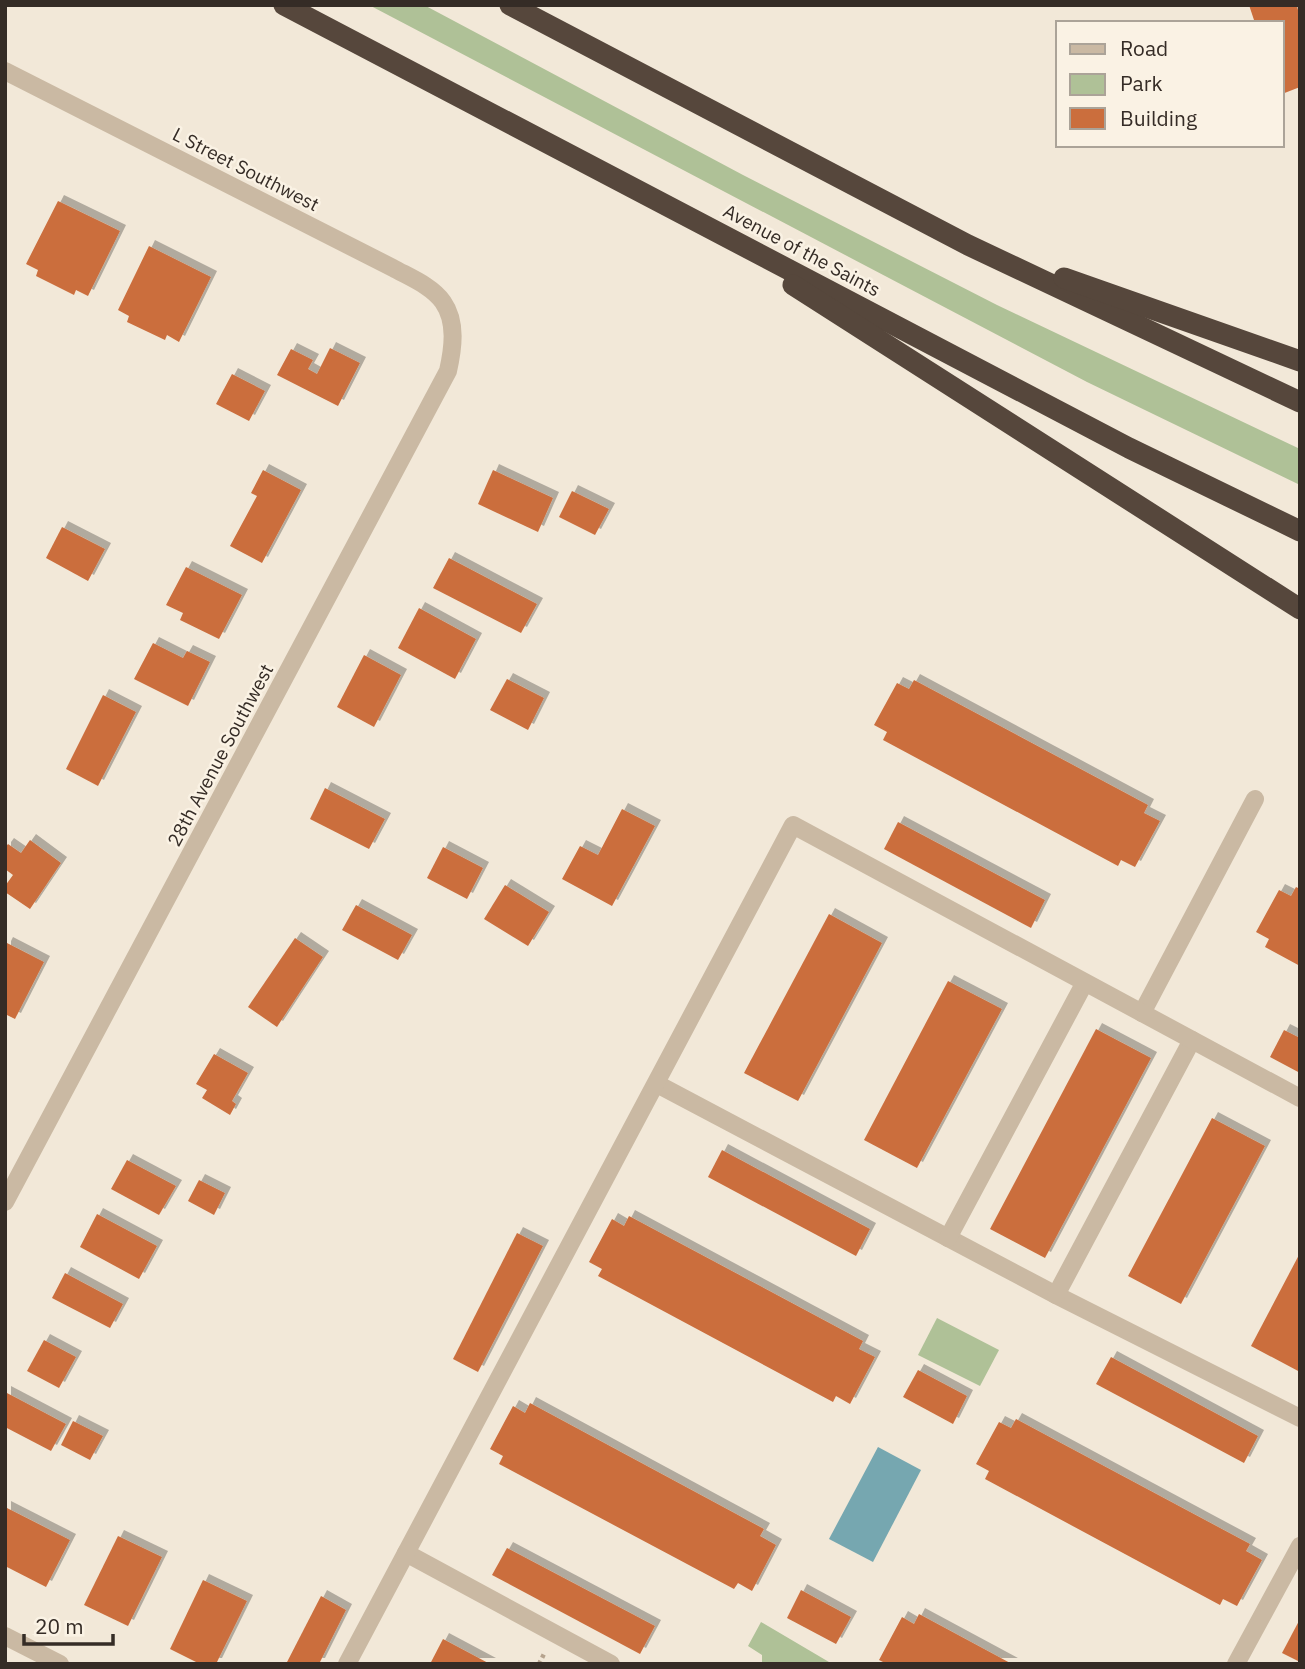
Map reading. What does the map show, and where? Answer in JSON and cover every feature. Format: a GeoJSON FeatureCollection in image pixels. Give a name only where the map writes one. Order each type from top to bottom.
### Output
{"type":"FeatureCollection","features":[{"type":"Feature","properties":{"kind":"highway","name":"Avenue of the Saints"},"geometry":{"type":"LineString","coordinates":[[284,5],[1129,448],[1300,531]]}},
{"type":"Feature","properties":{"kind":"highway"},"geometry":{"type":"LineString","coordinates":[[510,5],[968,245],[1300,402]]}},
{"type":"Feature","properties":{"kind":"highway"},"geometry":{"type":"LineString","coordinates":[[667,205],[1300,609]]}},
{"type":"Feature","properties":{"kind":"highway"},"geometry":{"type":"LineString","coordinates":[[968,245],[1300,361]]}},
{"type":"Feature","properties":{"kind":"street","name":"L Street Southwest"},"geometry":{"type":"LineString","coordinates":[[5,71],[393,268],[424,286],[443,302],[450,322]]}},
{"type":"Feature","properties":{"kind":"street","name":"28th Avenue Southwest"},"geometry":{"type":"LineString","coordinates":[[5,1202],[448,371],[454,345],[450,322]]}},
{"type":"Feature","properties":{"kind":"street"},"geometry":{"type":"LineString","coordinates":[[1142,1013],[1255,799]]}},
{"type":"Feature","properties":{"kind":"street"},"geometry":{"type":"LineString","coordinates":[[347,1664],[793,825],[1300,1098]]}},
{"type":"Feature","properties":{"kind":"street"},"geometry":{"type":"LineString","coordinates":[[948,1238],[1084,984]]}},
{"type":"Feature","properties":{"kind":"street"},"geometry":{"type":"LineString","coordinates":[[1056,1295],[1192,1040]]}},
{"type":"Feature","properties":{"kind":"street"},"geometry":{"type":"LineString","coordinates":[[657,1084],[1056,1295],[1300,1418]]}},
{"type":"Feature","properties":{"kind":"street"},"geometry":{"type":"LineString","coordinates":[[1236,1664],[1300,1546]]}},
{"type":"Feature","properties":{"kind":"street"},"geometry":{"type":"LineString","coordinates":[[406,1553],[611,1664]]}},
{"type":"Feature","properties":{"kind":"street"},"geometry":{"type":"LineString","coordinates":[[5,1636],[60,1664]]}},
{"type":"Feature","properties":{"kind":"green space"},"geometry":{"type":"Polygon","coordinates":[[[369,5],[424,5],[743,175],[997,305],[1300,449],[1300,485],[1087,382],[369,5]]]}},
{"type":"Feature","properties":{"kind":"green space"},"geometry":{"type":"Polygon","coordinates":[[[937,1318],[999,1350],[980,1386],[918,1355],[937,1318]]]}},
{"type":"Feature","properties":{"kind":"green space"},"geometry":{"type":"Polygon","coordinates":[[[761,1622],[829,1662],[828,1664],[762,1664],[762,1655],[748,1646],[761,1622]]]}},
{"type":"Feature","properties":{"kind":"water"},"geometry":{"type":"Polygon","coordinates":[[[878,1447],[921,1470],[873,1562],[829,1539],[878,1447]]]}},
{"type":"Feature","properties":{"kind":"building"},"geometry":{"type":"Polygon","coordinates":[[[1249,5],[1296,5],[1300,15],[1300,87],[1284,93],[1284,21],[1254,21],[1249,5]]]}},
{"type":"Feature","properties":{"kind":"building"},"geometry":{"type":"Polygon","coordinates":[[[58,201],[120,231],[88,296],[76,290],[74,295],[36,276],[38,270],[26,264],[58,201]]]}},
{"type":"Feature","properties":{"kind":"building"},"geometry":{"type":"Polygon","coordinates":[[[149,246],[211,277],[179,342],[167,335],[165,340],[127,322],[129,316],[118,310],[149,246]]]}},
{"type":"Feature","properties":{"kind":"building"},"geometry":{"type":"Polygon","coordinates":[[[330,348],[360,363],[338,406],[277,375],[291,349],[313,360],[308,369],[317,374],[330,348]]]}},
{"type":"Feature","properties":{"kind":"building"},"geometry":{"type":"Polygon","coordinates":[[[232,374],[265,391],[249,421],[216,404],[232,374]]]}},
{"type":"Feature","properties":{"kind":"building"},"geometry":{"type":"Polygon","coordinates":[[[263,470],[301,490],[262,563],[230,546],[257,496],[251,493],[263,470]]]}},
{"type":"Feature","properties":{"kind":"building"},"geometry":{"type":"Polygon","coordinates":[[[493,470],[553,498],[538,532],[478,504],[493,470]]]}},
{"type":"Feature","properties":{"kind":"building"},"geometry":{"type":"Polygon","coordinates":[[[572,491],[609,509],[595,535],[559,517],[572,491]]]}},
{"type":"Feature","properties":{"kind":"building"},"geometry":{"type":"Polygon","coordinates":[[[62,527],[105,549],[88,581],[46,558],[62,527]]]}},
{"type":"Feature","properties":{"kind":"building"},"geometry":{"type":"Polygon","coordinates":[[[449,558],[537,604],[521,633],[433,588],[449,558]]]}},
{"type":"Feature","properties":{"kind":"building"},"geometry":{"type":"Polygon","coordinates":[[[186,567],[242,595],[219,639],[180,620],[183,613],[166,605],[186,567]]]}},
{"type":"Feature","properties":{"kind":"building"},"geometry":{"type":"Polygon","coordinates":[[[419,608],[476,639],[455,679],[398,648],[419,608]]]}},
{"type":"Feature","properties":{"kind":"building"},"geometry":{"type":"Polygon","coordinates":[[[153,643],[183,658],[187,651],[210,662],[188,706],[134,679],[153,643]]]}},
{"type":"Feature","properties":{"kind":"building"},"geometry":{"type":"Polygon","coordinates":[[[364,655],[401,675],[374,727],[337,707],[364,655]]]}},
{"type":"Feature","properties":{"kind":"building"},"geometry":{"type":"Polygon","coordinates":[[[507,679],[544,698],[528,730],[490,710],[507,679]]]}},
{"type":"Feature","properties":{"kind":"building"},"geometry":{"type":"Polygon","coordinates":[[[914,680],[1148,805],[1144,813],[1160,821],[1135,867],[1121,860],[1118,866],[883,740],[887,732],[874,725],[897,683],[909,689],[914,680]]]}},
{"type":"Feature","properties":{"kind":"building"},"geometry":{"type":"Polygon","coordinates":[[[103,695],[136,712],[98,786],[66,769],[103,695]]]}},
{"type":"Feature","properties":{"kind":"building"},"geometry":{"type":"Polygon","coordinates":[[[325,788],[385,819],[369,849],[310,819],[325,788]]]}},
{"type":"Feature","properties":{"kind":"building"},"geometry":{"type":"Polygon","coordinates":[[[622,809],[655,826],[612,906],[562,879],[580,846],[598,855],[622,809]]]}},
{"type":"Feature","properties":{"kind":"building"},"geometry":{"type":"Polygon","coordinates":[[[898,822],[1045,900],[1031,928],[884,849],[898,822]]]}},
{"type":"Feature","properties":{"kind":"building"},"geometry":{"type":"Polygon","coordinates":[[[30,840],[61,863],[30,909],[5,892],[5,886],[13,875],[5,869],[5,848],[8,844],[21,853],[30,840]]]}},
{"type":"Feature","properties":{"kind":"building"},"geometry":{"type":"Polygon","coordinates":[[[443,847],[483,868],[467,899],[427,878],[443,847]]]}},
{"type":"Feature","properties":{"kind":"building"},"geometry":{"type":"Polygon","coordinates":[[[505,885],[549,912],[528,946],[484,919],[505,885]]]}},
{"type":"Feature","properties":{"kind":"building"},"geometry":{"type":"Polygon","coordinates":[[[1296,887],[1300,889],[1300,966],[1265,947],[1269,939],[1256,932],[1279,890],[1291,896],[1296,887]]]}},
{"type":"Feature","properties":{"kind":"building"},"geometry":{"type":"Polygon","coordinates":[[[356,905],[412,935],[398,960],[342,930],[356,905]]]}},
{"type":"Feature","properties":{"kind":"building"},"geometry":{"type":"Polygon","coordinates":[[[829,914],[882,943],[798,1101],[744,1073],[829,914]]]}},
{"type":"Feature","properties":{"kind":"building"},"geometry":{"type":"Polygon","coordinates":[[[295,938],[323,957],[277,1027],[248,1007],[295,938]]]}},
{"type":"Feature","properties":{"kind":"building"},"geometry":{"type":"Polygon","coordinates":[[[7,943],[44,962],[15,1019],[5,1014],[7,943]]]}},
{"type":"Feature","properties":{"kind":"building"},"geometry":{"type":"Polygon","coordinates":[[[948,981],[1002,1009],[917,1168],[864,1140],[948,981]]]}},
{"type":"Feature","properties":{"kind":"building"},"geometry":{"type":"Polygon","coordinates":[[[1096,1029],[1151,1058],[1045,1258],[990,1229],[1096,1029]]]}},
{"type":"Feature","properties":{"kind":"building"},"geometry":{"type":"Polygon","coordinates":[[[1284,1030],[1300,1038],[1300,1073],[1270,1057],[1284,1030]]]}},
{"type":"Feature","properties":{"kind":"building"},"geometry":{"type":"Polygon","coordinates":[[[214,1054],[248,1073],[232,1101],[236,1104],[230,1115],[202,1098],[207,1090],[196,1084],[214,1054]]]}},
{"type":"Feature","properties":{"kind":"building"},"geometry":{"type":"Polygon","coordinates":[[[1212,1118],[1265,1146],[1181,1304],[1128,1276],[1212,1118]]]}},
{"type":"Feature","properties":{"kind":"building"},"geometry":{"type":"Polygon","coordinates":[[[722,1150],[870,1229],[856,1256],[708,1177],[722,1150]]]}},
{"type":"Feature","properties":{"kind":"building"},"geometry":{"type":"Polygon","coordinates":[[[127,1160],[176,1186],[159,1215],[111,1189],[127,1160]]]}},
{"type":"Feature","properties":{"kind":"building"},"geometry":{"type":"Polygon","coordinates":[[[199,1180],[225,1193],[214,1215],[188,1201],[199,1180]]]}},
{"type":"Feature","properties":{"kind":"building"},"geometry":{"type":"Polygon","coordinates":[[[97,1214],[157,1246],[139,1279],[80,1247],[97,1214]]]}},
{"type":"Feature","properties":{"kind":"building"},"geometry":{"type":"Polygon","coordinates":[[[629,1216],[863,1341],[859,1349],[875,1357],[850,1404],[836,1396],[833,1402],[598,1276],[602,1269],[589,1262],[612,1219],[624,1226],[629,1216]]]}},
{"type":"Feature","properties":{"kind":"building"},"geometry":{"type":"Polygon","coordinates":[[[517,1233],[543,1246],[478,1372],[453,1359],[517,1233]]]}},
{"type":"Feature","properties":{"kind":"building"},"geometry":{"type":"Polygon","coordinates":[[[1300,1253],[1300,1372],[1251,1346],[1300,1253]]]}},
{"type":"Feature","properties":{"kind":"building"},"geometry":{"type":"Polygon","coordinates":[[[65,1273],[123,1304],[110,1328],[52,1298],[65,1273]]]}},
{"type":"Feature","properties":{"kind":"building"},"geometry":{"type":"Polygon","coordinates":[[[44,1340],[76,1357],[59,1388],[27,1371],[44,1340]]]}},
{"type":"Feature","properties":{"kind":"building"},"geometry":{"type":"Polygon","coordinates":[[[1111,1357],[1258,1436],[1244,1463],[1096,1384],[1111,1357]]]}},
{"type":"Feature","properties":{"kind":"building"},"geometry":{"type":"Polygon","coordinates":[[[918,1370],[967,1396],[953,1424],[903,1397],[918,1370]]]}},
{"type":"Feature","properties":{"kind":"building"},"geometry":{"type":"Polygon","coordinates":[[[5,1392],[66,1424],[51,1451],[5,1427],[5,1392]]]}},
{"type":"Feature","properties":{"kind":"building"},"geometry":{"type":"Polygon","coordinates":[[[530,1403],[764,1529],[760,1536],[776,1545],[752,1591],[738,1583],[734,1589],[499,1464],[503,1456],[490,1449],[513,1406],[525,1413],[530,1403]]]}},
{"type":"Feature","properties":{"kind":"building"},"geometry":{"type":"Polygon","coordinates":[[[1016,1419],[1250,1544],[1246,1551],[1262,1560],[1237,1606],[1223,1599],[1220,1605],[985,1479],[989,1471],[976,1464],[999,1422],[1011,1428],[1016,1419]]]}},
{"type":"Feature","properties":{"kind":"building"},"geometry":{"type":"Polygon","coordinates":[[[73,1421],[103,1436],[90,1460],[61,1445],[73,1421]]]}},
{"type":"Feature","properties":{"kind":"building"},"geometry":{"type":"Polygon","coordinates":[[[5,1507],[70,1540],[46,1587],[5,1566],[5,1507]]]}},
{"type":"Feature","properties":{"kind":"building"},"geometry":{"type":"Polygon","coordinates":[[[118,1536],[162,1557],[128,1626],[84,1605],[118,1536]]]}},
{"type":"Feature","properties":{"kind":"building"},"geometry":{"type":"Polygon","coordinates":[[[507,1548],[655,1626],[640,1654],[492,1575],[507,1548]]]}},
{"type":"Feature","properties":{"kind":"building"},"geometry":{"type":"Polygon","coordinates":[[[203,1580],[247,1601],[216,1664],[200,1664],[170,1649],[203,1580]]]}},
{"type":"Feature","properties":{"kind":"building"},"geometry":{"type":"Polygon","coordinates":[[[801,1590],[851,1617],[836,1644],[787,1618],[801,1590]]]}},
{"type":"Feature","properties":{"kind":"building"},"geometry":{"type":"Polygon","coordinates":[[[321,1596],[346,1610],[319,1664],[286,1664],[321,1596]]]}},
{"type":"Feature","properties":{"kind":"building"},"geometry":{"type":"Polygon","coordinates":[[[919,1614],[1012,1664],[887,1664],[879,1660],[902,1617],[914,1624],[919,1614]]]}},
{"type":"Feature","properties":{"kind":"building"},"geometry":{"type":"Polygon","coordinates":[[[1300,1619],[1300,1662],[1282,1653],[1300,1619]]]}},
{"type":"Feature","properties":{"kind":"building"},"geometry":{"type":"Polygon","coordinates":[[[443,1639],[490,1664],[430,1664],[443,1639]]]}}]}
